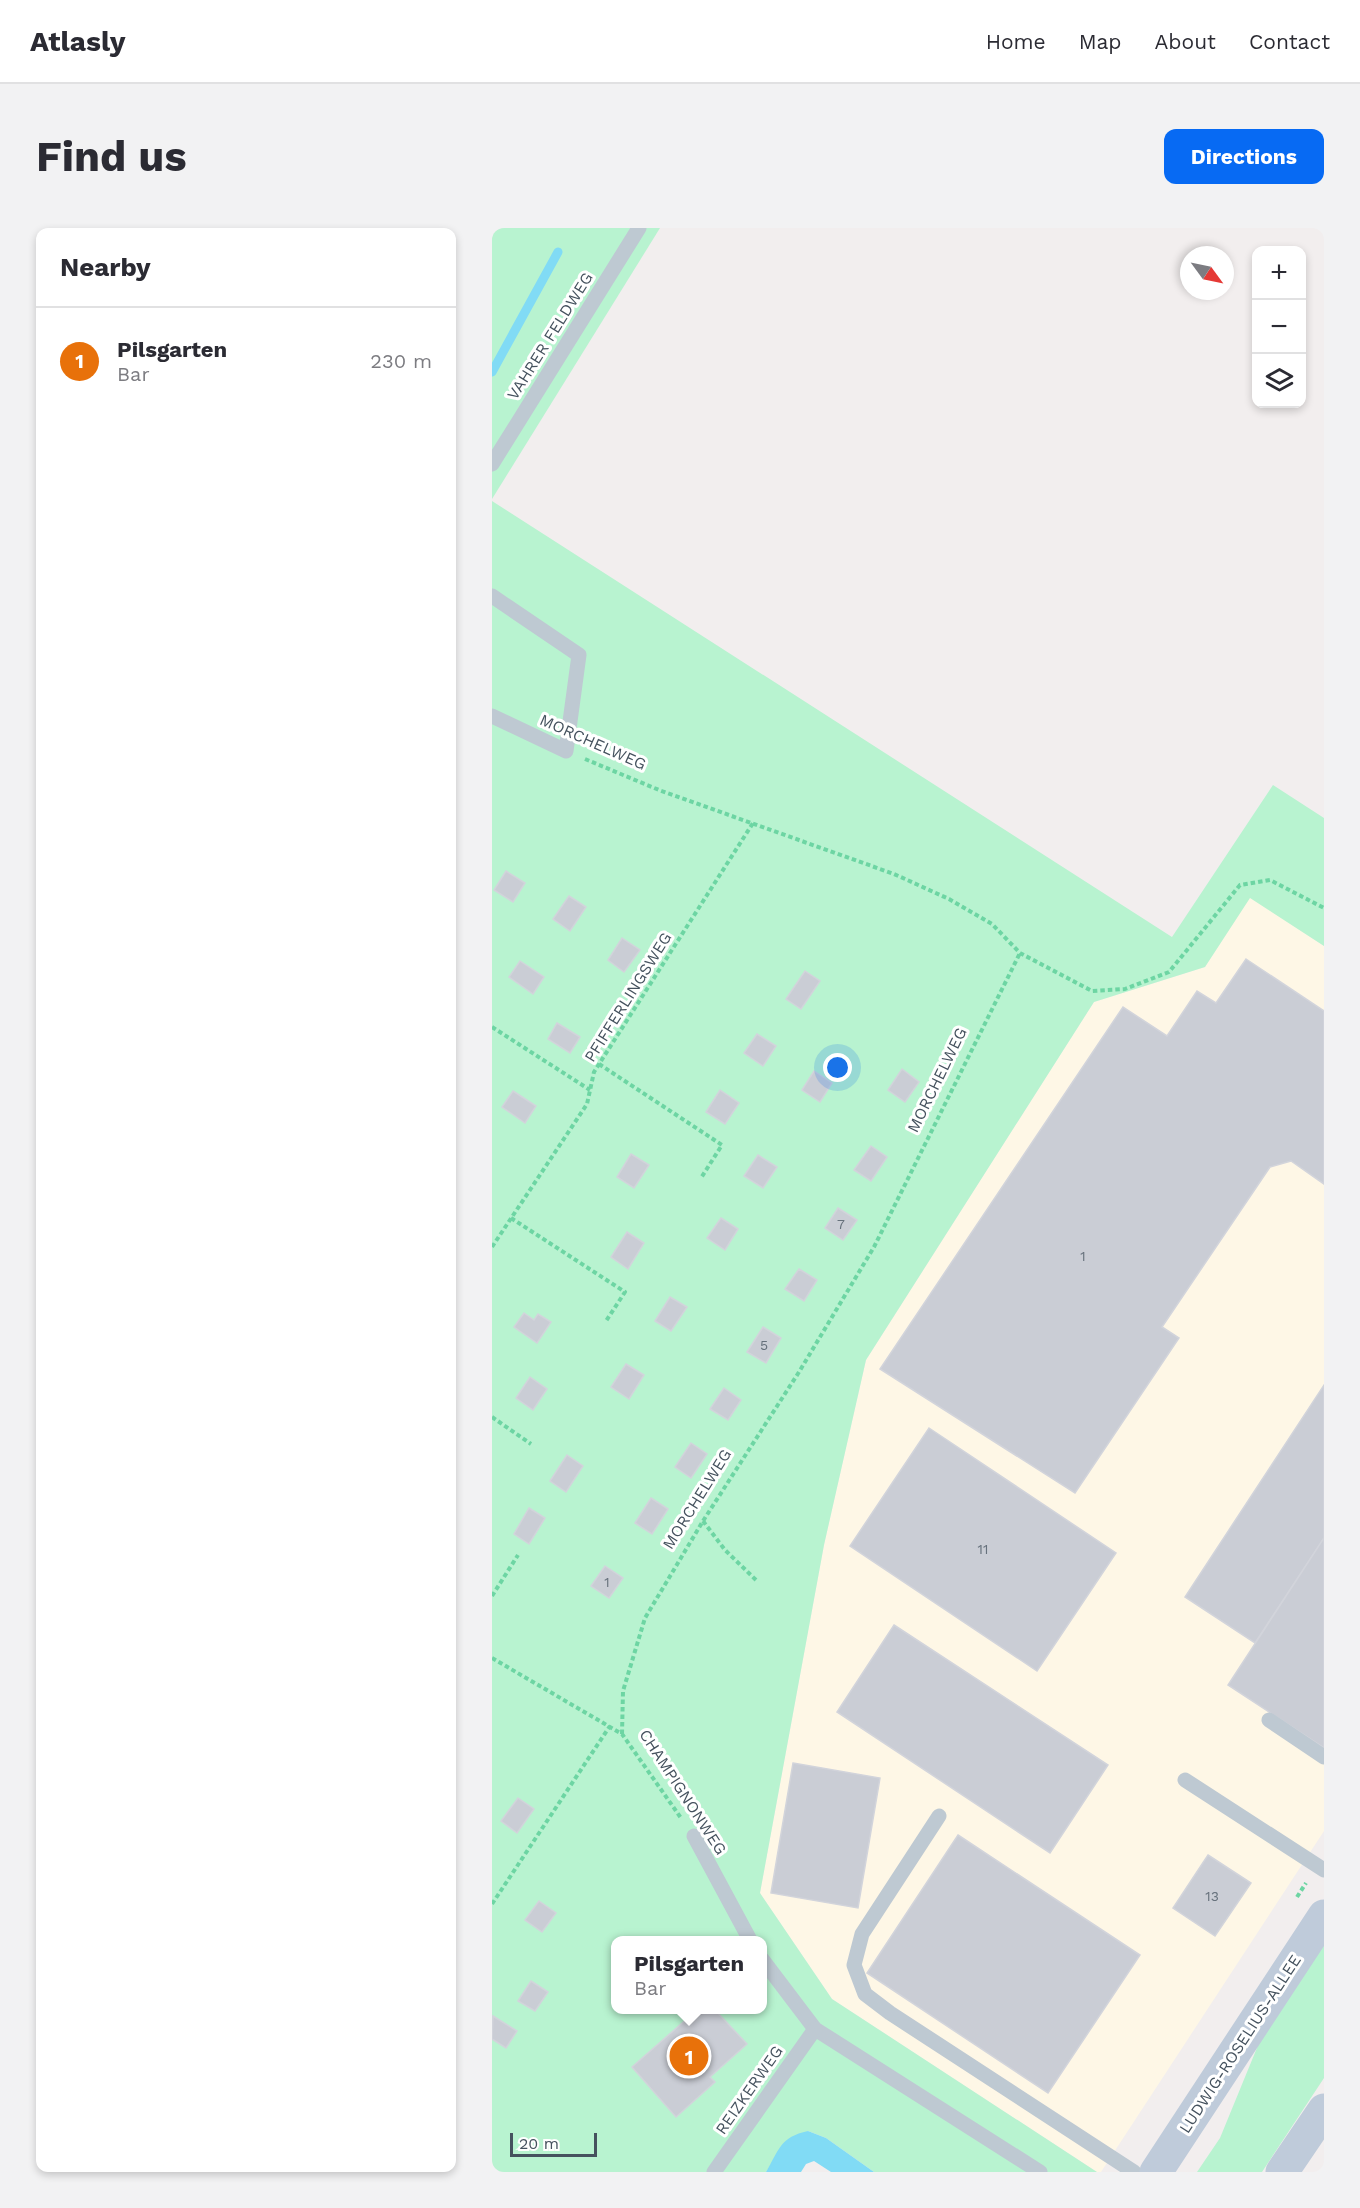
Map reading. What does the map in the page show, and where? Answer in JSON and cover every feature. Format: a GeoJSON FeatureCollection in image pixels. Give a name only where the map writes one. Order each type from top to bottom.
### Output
{"type":"FeatureCollection","features":[{"type":"Feature","properties":{"kind":"main road","name":"LUDWIG-ROSELIUS-ALLEE"},"geometry":{"type":"LineString","coordinates":[[1156,2172],[1324,1917]]}},
{"type":"Feature","properties":{"kind":"main road"},"geometry":{"type":"LineString","coordinates":[[1282,2172],[1324,2110]]}},
{"type":"Feature","properties":{"kind":"lane","name":"VAHRER FELDWEG"},"geometry":{"type":"LineString","coordinates":[[492,464],[639,228]]}},
{"type":"Feature","properties":{"kind":"lane"},"geometry":{"type":"LineString","coordinates":[[492,596],[579,654],[566,751]]}},
{"type":"Feature","properties":{"kind":"lane","name":"MORCHELWEG"},"geometry":{"type":"LineString","coordinates":[[492,716],[566,751]]}},
{"type":"Feature","properties":{"kind":"lane"},"geometry":{"type":"LineString","coordinates":[[1269,1720],[1324,1757]]}},
{"type":"Feature","properties":{"kind":"lane"},"geometry":{"type":"LineString","coordinates":[[1185,1780],[1324,1870]]}},
{"type":"Feature","properties":{"kind":"lane"},"geometry":{"type":"LineString","coordinates":[[939,1816],[862,1934],[854,1965],[864,1994],[1134,2172]]}},
{"type":"Feature","properties":{"kind":"lane","name":"CHAMPIGNONWEG"},"geometry":{"type":"LineString","coordinates":[[694,1836],[747,1936]]}},
{"type":"Feature","properties":{"kind":"lane"},"geometry":{"type":"LineString","coordinates":[[767,1966],[815,2029],[1040,2172]]}},
{"type":"Feature","properties":{"kind":"lane","name":"REIZKERWEG"},"geometry":{"type":"LineString","coordinates":[[714,2172],[815,2029]]}},
{"type":"Feature","properties":{"kind":"path","name":"MORCHELWEG"},"geometry":{"type":"LineString","coordinates":[[566,751],[659,790],[894,874],[949,899],[992,924],[1020,953],[874,1247],[799,1372],[703,1521],[645,1618],[623,1691],[622,1734]]}},
{"type":"Feature","properties":{"kind":"path","name":"PFIFFERLINGSWEG"},"geometry":{"type":"LineString","coordinates":[[492,1247],[494,1240],[587,1104],[594,1072],[753,823]]}},
{"type":"Feature","properties":{"kind":"path"},"geometry":{"type":"LineString","coordinates":[[1020,953],[1092,991],[1125,989],[1169,972],[1240,885],[1270,880],[1324,909]]}},
{"type":"Feature","properties":{"kind":"path"},"geometry":{"type":"LineString","coordinates":[[492,1027],[590,1090]]}},
{"type":"Feature","properties":{"kind":"path"},"geometry":{"type":"LineString","coordinates":[[599,1064],[722,1145],[701,1178]]}},
{"type":"Feature","properties":{"kind":"path"},"geometry":{"type":"LineString","coordinates":[[511,1218],[625,1292],[606,1321]]}},
{"type":"Feature","properties":{"kind":"path"},"geometry":{"type":"LineString","coordinates":[[492,1418],[531,1444]]}},
{"type":"Feature","properties":{"kind":"path"},"geometry":{"type":"LineString","coordinates":[[703,1521],[725,1550],[756,1580]]}},
{"type":"Feature","properties":{"kind":"path"},"geometry":{"type":"LineString","coordinates":[[492,1596],[518,1555]]}},
{"type":"Feature","properties":{"kind":"path","name":"CHAMPIGNONWEG"},"geometry":{"type":"LineString","coordinates":[[492,1658],[622,1734],[694,1836]]}},
{"type":"Feature","properties":{"kind":"path"},"geometry":{"type":"LineString","coordinates":[[492,1904],[610,1726]]}},
{"type":"Feature","properties":{"kind":"shaded area"},"geometry":{"type":"Polygon","coordinates":[[[1250,897],[1324,946],[1324,1831],[1101,2172],[1097,2172],[832,1999],[760,1893],[824,1545],[866,1360],[1094,1002],[1205,967],[1250,897]]]}},
{"type":"Feature","properties":{"kind":"green space"},"geometry":{"type":"Polygon","coordinates":[[[492,228],[660,228],[492,499],[492,228]]]}},
{"type":"Feature","properties":{"kind":"green space"},"geometry":{"type":"Polygon","coordinates":[[[492,501],[1172,937],[1273,785],[1324,818],[1324,946],[1250,898],[1205,967],[1094,1002],[866,1360],[824,1545],[760,1893],[832,1999],[1097,2172],[874,2172],[826,2138],[808,2131],[773,2161],[766,2172],[492,2172],[492,501]]]}},
{"type":"Feature","properties":{"kind":"green space"},"geometry":{"type":"Polygon","coordinates":[[[1324,1942],[1324,2078],[1262,2172],[1197,2172],[1220,2138],[1261,2038],[1324,1942]]]}},
{"type":"Feature","properties":{"kind":"water"},"geometry":{"type":"Polygon","coordinates":[[[808,2131],[826,2138],[874,2172],[831,2172],[814,2161],[806,2164],[801,2172],[766,2172],[786,2141],[808,2131]]]}},
{"type":"Feature","properties":{"kind":"building"},"geometry":{"type":"Polygon","coordinates":[[[506,871],[525,883],[513,902],[494,890],[506,871]]]}},
{"type":"Feature","properties":{"kind":"building"},"geometry":{"type":"Polygon","coordinates":[[[569,896],[586,907],[570,931],[553,919],[569,896]]]}},
{"type":"Feature","properties":{"kind":"building"},"geometry":{"type":"Polygon","coordinates":[[[622,938],[640,950],[624,972],[608,960],[622,938]]]}},
{"type":"Feature","properties":{"kind":"building"},"geometry":{"type":"Polygon","coordinates":[[[1246,959],[1324,1011],[1324,1184],[1291,1161],[1270,1167],[1162,1327],[1179,1338],[1075,1493],[880,1369],[1123,1007],[1167,1036],[1197,991],[1216,1003],[1246,959]]]}},
{"type":"Feature","properties":{"kind":"building"},"geometry":{"type":"Polygon","coordinates":[[[520,961],[544,977],[533,994],[509,977],[520,961]]]}},
{"type":"Feature","properties":{"kind":"building"},"geometry":{"type":"Polygon","coordinates":[[[805,971],[820,981],[801,1009],[786,999],[805,971]]]}},
{"type":"Feature","properties":{"kind":"building"},"geometry":{"type":"Polygon","coordinates":[[[557,1023],[580,1037],[570,1053],[548,1039],[557,1023]]]}},
{"type":"Feature","properties":{"kind":"building"},"geometry":{"type":"Polygon","coordinates":[[[757,1034],[776,1046],[763,1066],[744,1053],[757,1034]]]}},
{"type":"Feature","properties":{"kind":"building"},"geometry":{"type":"Polygon","coordinates":[[[902,1069],[919,1082],[905,1102],[888,1090],[902,1069]]]}},
{"type":"Feature","properties":{"kind":"building"},"geometry":{"type":"Polygon","coordinates":[[[814,1071],[832,1083],[820,1102],[802,1090],[814,1071]]]}},
{"type":"Feature","properties":{"kind":"building"},"geometry":{"type":"Polygon","coordinates":[[[720,1090],[739,1103],[725,1124],[706,1112],[720,1090]]]}},
{"type":"Feature","properties":{"kind":"building"},"geometry":{"type":"Polygon","coordinates":[[[513,1091],[536,1106],[525,1123],[502,1107],[513,1091]]]}},
{"type":"Feature","properties":{"kind":"building"},"geometry":{"type":"Polygon","coordinates":[[[871,1146],[887,1157],[871,1181],[854,1170],[871,1146]]]}},
{"type":"Feature","properties":{"kind":"building"},"geometry":{"type":"Polygon","coordinates":[[[631,1154],[649,1165],[634,1188],[617,1177],[631,1154]]]}},
{"type":"Feature","properties":{"kind":"building"},"geometry":{"type":"Polygon","coordinates":[[[758,1155],[777,1167],[763,1188],[744,1176],[758,1155]]]}},
{"type":"Feature","properties":{"kind":"building"},"geometry":{"type":"Polygon","coordinates":[[[838,1208],[857,1220],[843,1240],[825,1228],[838,1208]]]}},
{"type":"Feature","properties":{"kind":"building"},"geometry":{"type":"Polygon","coordinates":[[[721,1218],[738,1229],[725,1250],[707,1238],[721,1218]]]}},
{"type":"Feature","properties":{"kind":"building"},"geometry":{"type":"Polygon","coordinates":[[[627,1232],[644,1243],[628,1269],[611,1257],[627,1232]]]}},
{"type":"Feature","properties":{"kind":"building"},"geometry":{"type":"Polygon","coordinates":[[[799,1269],[817,1280],[804,1301],[785,1289],[799,1269]]]}},
{"type":"Feature","properties":{"kind":"building"},"geometry":{"type":"Polygon","coordinates":[[[670,1297],[687,1307],[671,1331],[655,1321],[670,1297]]]}},
{"type":"Feature","properties":{"kind":"building"},"geometry":{"type":"Polygon","coordinates":[[[524,1313],[534,1320],[538,1314],[551,1322],[537,1343],[514,1327],[524,1313]]]}},
{"type":"Feature","properties":{"kind":"building"},"geometry":{"type":"Polygon","coordinates":[[[763,1327],[781,1338],[766,1363],[747,1352],[763,1327]]]}},
{"type":"Feature","properties":{"kind":"building"},"geometry":{"type":"Polygon","coordinates":[[[626,1364],[644,1375],[629,1399],[611,1387],[626,1364]]]}},
{"type":"Feature","properties":{"kind":"building"},"geometry":{"type":"Polygon","coordinates":[[[530,1377],[547,1389],[533,1410],[516,1398],[530,1377]]]}},
{"type":"Feature","properties":{"kind":"building"},"geometry":{"type":"Polygon","coordinates":[[[1324,1385],[1324,1538],[1255,1643],[1185,1597],[1324,1385]]]}},
{"type":"Feature","properties":{"kind":"building"},"geometry":{"type":"Polygon","coordinates":[[[724,1388],[741,1400],[728,1420],[710,1409],[724,1388]]]}},
{"type":"Feature","properties":{"kind":"building"},"geometry":{"type":"Polygon","coordinates":[[[929,1428],[1116,1553],[1037,1671],[850,1546],[929,1428]]]}},
{"type":"Feature","properties":{"kind":"building"},"geometry":{"type":"Polygon","coordinates":[[[691,1443],[707,1454],[691,1478],[675,1467],[691,1443]]]}},
{"type":"Feature","properties":{"kind":"building"},"geometry":{"type":"Polygon","coordinates":[[[567,1455],[583,1466],[566,1492],[550,1481],[567,1455]]]}},
{"type":"Feature","properties":{"kind":"building"},"geometry":{"type":"Polygon","coordinates":[[[651,1498],[668,1509],[652,1534],[635,1523],[651,1498]]]}},
{"type":"Feature","properties":{"kind":"building"},"geometry":{"type":"Polygon","coordinates":[[[529,1508],[545,1518],[529,1544],[514,1534],[529,1508]]]}},
{"type":"Feature","properties":{"kind":"building"},"geometry":{"type":"Polygon","coordinates":[[[1324,1538],[1324,1748],[1228,1685],[1324,1538]]]}},
{"type":"Feature","properties":{"kind":"building"},"geometry":{"type":"Polygon","coordinates":[[[605,1566],[623,1578],[609,1598],[591,1586],[605,1566]]]}},
{"type":"Feature","properties":{"kind":"building"},"geometry":{"type":"Polygon","coordinates":[[[894,1625],[1108,1765],[1050,1853],[837,1712],[894,1625]]]}},
{"type":"Feature","properties":{"kind":"building"},"geometry":{"type":"Polygon","coordinates":[[[793,1763],[880,1778],[858,1908],[771,1893],[793,1763]]]}},
{"type":"Feature","properties":{"kind":"building"},"geometry":{"type":"Polygon","coordinates":[[[518,1798],[534,1809],[517,1833],[501,1821],[518,1798]]]}},
{"type":"Feature","properties":{"kind":"building"},"geometry":{"type":"Polygon","coordinates":[[[958,1835],[1140,1955],[1048,2093],[867,1973],[958,1835]]]}},
{"type":"Feature","properties":{"kind":"building"},"geometry":{"type":"Polygon","coordinates":[[[1208,1855],[1251,1883],[1215,1936],[1173,1908],[1208,1855]]]}},
{"type":"Feature","properties":{"kind":"building"},"geometry":{"type":"Polygon","coordinates":[[[539,1901],[556,1913],[542,1932],[525,1920],[539,1901]]]}},
{"type":"Feature","properties":{"kind":"building"},"geometry":{"type":"Polygon","coordinates":[[[531,1981],[548,1992],[535,2011],[518,2001],[531,1981]]]}},
{"type":"Feature","properties":{"kind":"building"},"geometry":{"type":"Polygon","coordinates":[[[692,2014],[719,2014],[747,2044],[710,2077],[715,2082],[676,2117],[632,2067],[692,2014]]]}},
{"type":"Feature","properties":{"kind":"building"},"geometry":{"type":"Polygon","coordinates":[[[493,2016],[517,2031],[506,2048],[492,2039],[493,2016]]]}},
{"type":"Feature","properties":{"kind":"waterway"},"geometry":{"type":"LineString","coordinates":[[492,372],[558,252]]}},
{"type":"Feature","properties":{"kind":"place","name":"Pilsgarten"},"geometry":{"type":"Point","coordinates":[689,2056]}}]}
